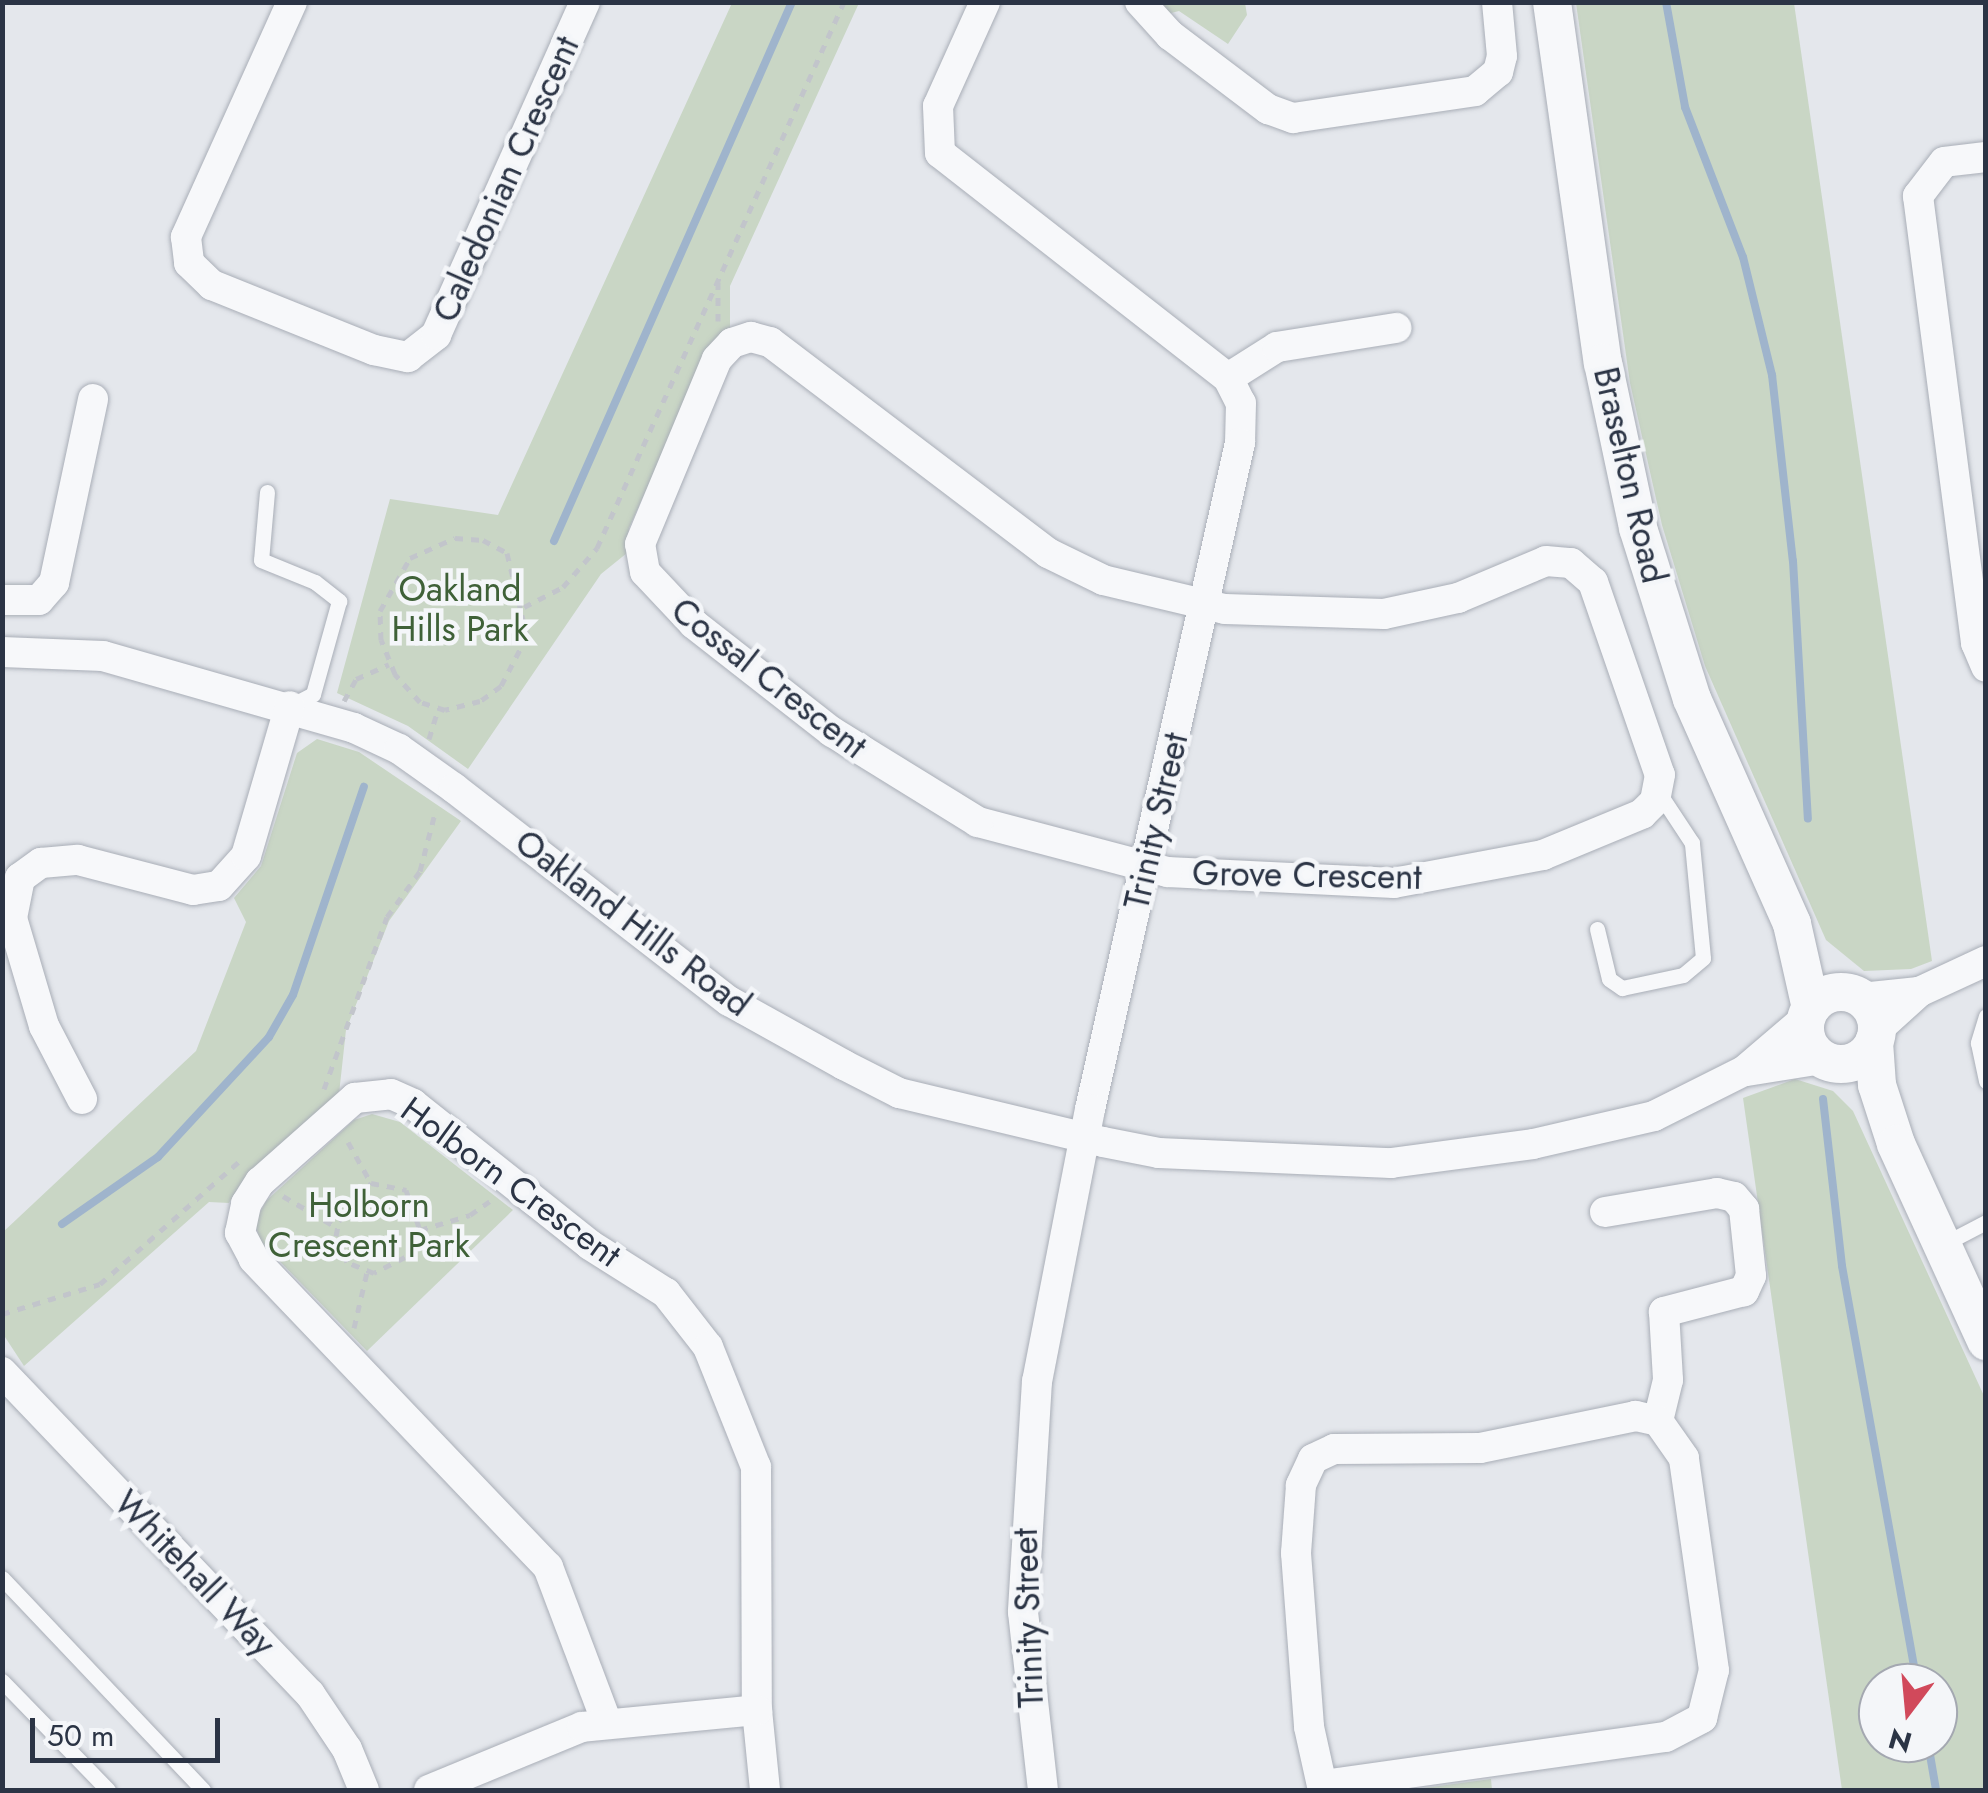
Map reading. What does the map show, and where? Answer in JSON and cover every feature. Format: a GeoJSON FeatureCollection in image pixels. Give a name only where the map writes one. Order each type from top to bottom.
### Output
{"type":"FeatureCollection","features":[{"type":"Feature","properties":{"kind":"street","name":"Caledonian Crescent"},"geometry":{"type":"LineString","coordinates":[[292,2],[186,236],[189,264],[212,286],[408,357],[436,335],[586,2]]}},
{"type":"Feature","properties":{"kind":"street"},"geometry":{"type":"LineString","coordinates":[[985,2],[935,117],[936,141],[947,163],[1228,378],[1277,346],[1396,328]]}},
{"type":"Feature","properties":{"kind":"street"},"geometry":{"type":"LineString","coordinates":[[1140,2],[1184,46],[1268,109],[1293,118],[1475,92],[1498,72],[1502,56],[1496,2]]}},
{"type":"Feature","properties":{"kind":"street","name":"Braselton Road"},"geometry":{"type":"LineString","coordinates":[[1552,2],[1603,362],[1638,528],[1692,699],[1792,924],[1808,1013]]}},
{"type":"Feature","properties":{"kind":"street"},"geometry":{"type":"LineString","coordinates":[[1986,157],[1944,162],[1918,196],[1976,643],[1986,668]]}},
{"type":"Feature","properties":{"kind":"street","name":"Cossal Crescent"},"geometry":{"type":"LineString","coordinates":[[1146,866],[1006,833],[906,781],[832,732],[658,592],[646,572],[640,544],[718,360],[732,343],[760,338],[1048,553],[1103,580],[1204,604]]}},
{"type":"Feature","properties":{"kind":"street","name":"Trinity Street"},"geometry":{"type":"LineString","coordinates":[[1043,1790],[1026,1671],[1025,1495],[1046,1324],[1242,425],[1242,402],[1228,378]]}},
{"type":"Feature","properties":{"kind":"street"},"geometry":{"type":"LineString","coordinates":[[2,600],[39,600],[54,582],[93,400]]}},
{"type":"Feature","properties":{"kind":"street"},"geometry":{"type":"LineString","coordinates":[[1204,604],[1384,614],[1458,598],[1546,561],[1571,563],[1592,582],[1660,775],[1659,792]]}},
{"type":"Feature","properties":{"kind":"street","name":"Oakland Hills Road"},"geometry":{"type":"LineString","coordinates":[[2,652],[103,656],[290,706],[399,748],[729,1001],[844,1065],[899,1093],[1159,1153],[1433,1160],[1605,1130],[1654,1116],[1744,1071],[1808,1013]]}},
{"type":"Feature","properties":{"kind":"street"},"geometry":{"type":"LineString","coordinates":[[82,1098],[44,1026],[12,918],[20,878],[41,863],[78,860],[193,890],[219,886],[246,856],[290,706]]}},
{"type":"Feature","properties":{"kind":"street","name":"Grove Crescent"},"geometry":{"type":"LineString","coordinates":[[1146,866],[1201,876],[1408,881],[1543,855],[1642,814],[1659,792]]}},
{"type":"Feature","properties":{"kind":"street","name":"Braselton Road"},"geometry":{"type":"LineString","coordinates":[[1792,924],[1866,1016]]}},
{"type":"Feature","properties":{"kind":"street"},"geometry":{"type":"LineString","coordinates":[[1866,1016],[1983,969]]}},
{"type":"Feature","properties":{"kind":"street"},"geometry":{"type":"LineString","coordinates":[[1866,1016],[1828,995],[1808,1013],[1807,1042],[1828,1061],[1896,1144]]}},
{"type":"Feature","properties":{"kind":"street"},"geometry":{"type":"LineString","coordinates":[[1828,1061],[1856,1061],[1866,1016]]}},
{"type":"Feature","properties":{"kind":"street"},"geometry":{"type":"LineString","coordinates":[[1866,1016],[1877,1085],[1896,1144],[1986,1341]]}},
{"type":"Feature","properties":{"kind":"street","name":"Oakland Hills Road"},"geometry":{"type":"LineString","coordinates":[[1744,1071],[1828,1061]]}},
{"type":"Feature","properties":{"kind":"street","name":"Holborn Crescent"},"geometry":{"type":"LineString","coordinates":[[607,1723],[548,1568],[254,1260],[240,1233],[246,1204],[267,1176],[355,1098],[401,1098],[590,1245],[666,1294],[708,1347],[756,1466],[757,1710],[765,1790]]}},
{"type":"Feature","properties":{"kind":"street"},"geometry":{"type":"LineString","coordinates":[[1605,1212],[1717,1193],[1734,1198],[1744,1210],[1751,1276],[1744,1292],[1664,1312],[1667,1398],[1658,1422]]}},
{"type":"Feature","properties":{"kind":"street","name":"Whitehall Way"},"geometry":{"type":"LineString","coordinates":[[2,1372],[310,1694],[347,1749],[364,1790]]}},
{"type":"Feature","properties":{"kind":"street"},"geometry":{"type":"LineString","coordinates":[[1636,1416],[1658,1422],[1684,1458],[1714,1670],[1702,1718],[1666,1737],[1323,1788],[1309,1727],[1296,1553],[1300,1485],[1313,1459],[1334,1450],[1480,1448],[1636,1416]]}},
{"type":"Feature","properties":{"kind":"street"},"geometry":{"type":"LineString","coordinates":[[429,1790],[582,1727],[757,1710]]}},
{"type":"Feature","properties":{"kind":"lane"},"geometry":{"type":"LineString","coordinates":[[267,492],[260,560],[315,582],[339,601],[313,694],[290,706]]}},
{"type":"Feature","properties":{"kind":"lane"},"geometry":{"type":"LineString","coordinates":[[1597,929],[1609,979],[1622,988],[1683,975],[1703,958],[1692,843],[1659,792]]}},
{"type":"Feature","properties":{"kind":"lane"},"geometry":{"type":"LineString","coordinates":[[1986,1016],[1978,1044],[1986,1081]]}},
{"type":"Feature","properties":{"kind":"lane"},"geometry":{"type":"LineString","coordinates":[[1942,1244],[1986,1222]]}},
{"type":"Feature","properties":{"kind":"lane"},"geometry":{"type":"LineString","coordinates":[[2,1578],[202,1790]]}},
{"type":"Feature","properties":{"kind":"lane"},"geometry":{"type":"LineString","coordinates":[[2,1681],[108,1790]]}},
{"type":"Feature","properties":{"kind":"path"},"geometry":{"type":"LineString","coordinates":[[524,607],[563,587],[597,548],[844,2]]}},
{"type":"Feature","properties":{"kind":"path"},"geometry":{"type":"LineString","coordinates":[[469,537],[507,552],[524,607],[525,649],[511,674],[480,701],[453,710],[428,707],[389,664],[380,625],[386,596],[410,558],[438,544],[469,537]]}},
{"type":"Feature","properties":{"kind":"path"},"geometry":{"type":"LineString","coordinates":[[336,721],[356,679],[389,664]]}},
{"type":"Feature","properties":{"kind":"path"},"geometry":{"type":"LineString","coordinates":[[420,1230],[406,1190],[371,1182],[330,1118],[322,1098],[336,1044],[388,918],[420,871],[438,803],[450,785]]}},
{"type":"Feature","properties":{"kind":"path"},"geometry":{"type":"LineString","coordinates":[[2,1314],[100,1284],[242,1158],[267,1176],[286,1199],[336,1227],[343,1256],[366,1272]]}},
{"type":"Feature","properties":{"kind":"path"},"geometry":{"type":"LineString","coordinates":[[366,1272],[405,1258],[420,1230],[481,1209],[507,1179]]}},
{"type":"Feature","properties":{"kind":"path"},"geometry":{"type":"LineString","coordinates":[[336,1227],[371,1182]]}},
{"type":"Feature","properties":{"kind":"path"},"geometry":{"type":"LineString","coordinates":[[336,1346],[358,1320],[366,1272]]}},
{"type":"Feature","properties":{"kind":"green space","name":"Oakland Hills Park"},"geometry":{"type":"Polygon","coordinates":[[[732,3],[859,3],[730,286],[730,330],[710,349],[629,528],[627,553],[601,574],[468,769],[408,726],[337,693],[390,499],[498,515],[732,3]]]}},
{"type":"Feature","properties":{"kind":"green space"},"geometry":{"type":"Polygon","coordinates":[[[1162,3],[1245,3],[1247,15],[1228,44],[1179,11],[1167,14],[1162,3]]]}},
{"type":"Feature","properties":{"kind":"green space"},"geometry":{"type":"Polygon","coordinates":[[[1576,3],[1794,3],[1932,961],[1911,969],[1864,971],[1826,940],[1705,666],[1662,525],[1630,383],[1576,3]]]}},
{"type":"Feature","properties":{"kind":"green space"},"geometry":{"type":"Polygon","coordinates":[[[317,739],[359,752],[461,821],[389,921],[346,1030],[339,1094],[240,1185],[229,1203],[209,1202],[24,1366],[3,1334],[2,1233],[196,1051],[246,922],[234,898],[261,866],[297,753],[317,739]]]}},
{"type":"Feature","properties":{"kind":"green space"},"geometry":{"type":"Polygon","coordinates":[[[1795,1079],[1833,1091],[1853,1111],[1985,1398],[1985,1790],[1842,1790],[1743,1098],[1795,1079]]]}},
{"type":"Feature","properties":{"kind":"green space","name":"Holborn Crescent Park"},"geometry":{"type":"Polygon","coordinates":[[[372,1114],[400,1122],[513,1210],[367,1351],[260,1241],[255,1222],[266,1201],[354,1120],[372,1114]]]}},
{"type":"Feature","properties":{"kind":"green space"},"geometry":{"type":"Polygon","coordinates":[[[1491,1779],[1492,1790],[1409,1790],[1491,1779]]]}},
{"type":"Feature","properties":{"kind":"waterway"},"geometry":{"type":"LineString","coordinates":[[554,541],[792,2]]}},
{"type":"Feature","properties":{"kind":"waterway"},"geometry":{"type":"LineString","coordinates":[[1666,2],[1685,107],[1743,257],[1772,375],[1793,561],[1808,819]]}},
{"type":"Feature","properties":{"kind":"waterway"},"geometry":{"type":"LineString","coordinates":[[62,1224],[158,1157],[269,1037],[293,995],[364,787]]}},
{"type":"Feature","properties":{"kind":"waterway"},"geometry":{"type":"LineString","coordinates":[[1823,1099],[1842,1266],[1913,1663]]}},
{"type":"Feature","properties":{"kind":"waterway"},"geometry":{"type":"LineString","coordinates":[[1931,1763],[1936,1790]]}}]}
